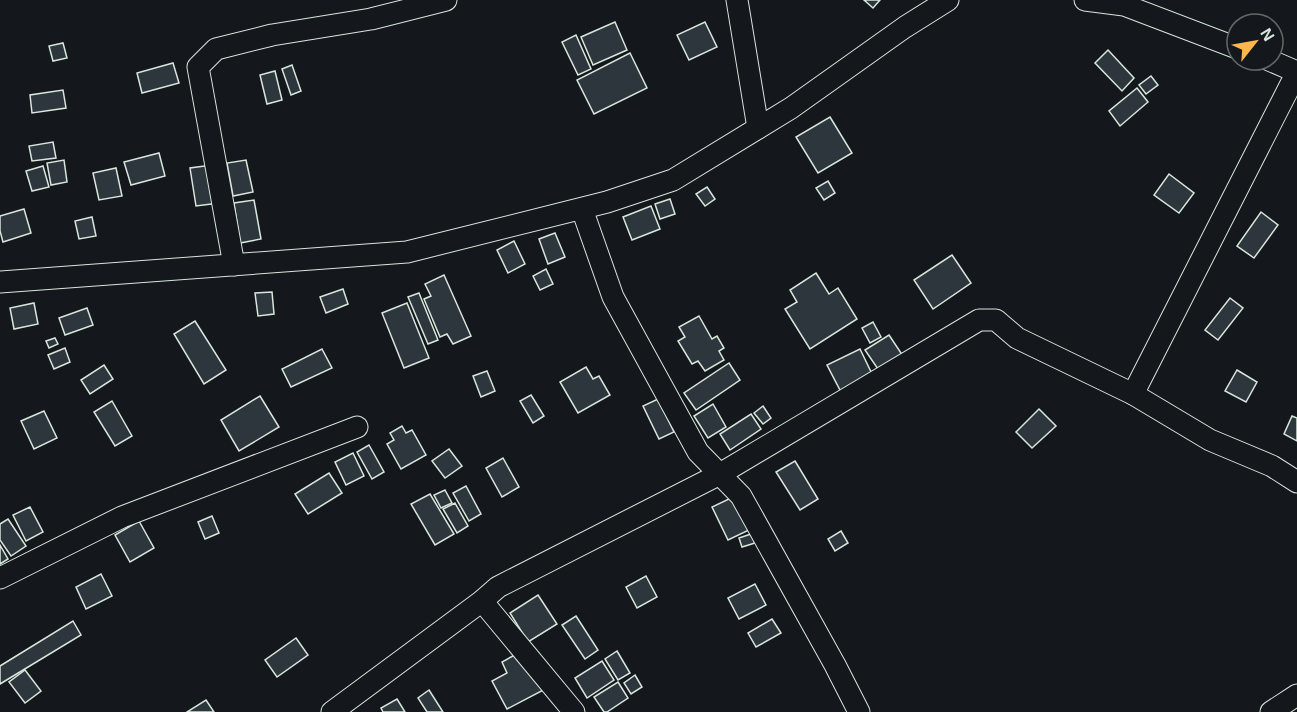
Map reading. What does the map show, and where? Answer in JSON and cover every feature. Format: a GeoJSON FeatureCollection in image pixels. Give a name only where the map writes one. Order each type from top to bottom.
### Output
{"type":"FeatureCollection","features":[{"type":"Feature","properties":{"kind":"street"},"geometry":{"type":"LineString","coordinates":[[234,265],[198,67],[216,49],[272,35],[371,19],[446,0]]}},
{"type":"Feature","properties":{"kind":"street"},"geometry":{"type":"LineString","coordinates":[[737,0],[758,128]]}},
{"type":"Feature","properties":{"kind":"street"},"geometry":{"type":"LineString","coordinates":[[0,282],[407,252],[582,209],[673,180],[790,108],[905,27],[948,0]]}},
{"type":"Feature","properties":{"kind":"street"},"geometry":{"type":"LineString","coordinates":[[1085,0],[1124,5],[1225,43]]}},
{"type":"Feature","properties":{"kind":"street"},"geometry":{"type":"LineString","coordinates":[[1133,394],[1297,72]]}},
{"type":"Feature","properties":{"kind":"street"},"geometry":{"type":"LineString","coordinates":[[582,209],[613,297],[698,452],[741,496],[859,712]]}},
{"type":"Feature","properties":{"kind":"street"},"geometry":{"type":"LineString","coordinates":[[332,712],[498,587],[720,474],[979,320],[996,320],[1017,338],[1133,394],[1210,440],[1272,466],[1297,482]]}},
{"type":"Feature","properties":{"kind":"street"},"geometry":{"type":"LineString","coordinates":[[0,578],[122,517],[357,428]]}},
{"type":"Feature","properties":{"kind":"street"},"geometry":{"type":"LineString","coordinates":[[482,601],[574,712]]}},
{"type":"Feature","properties":{"kind":"street"},"geometry":{"type":"LineString","coordinates":[[1270,712],[1297,695]]}},
{"type":"Feature","properties":{"kind":"building"},"geometry":{"type":"Polygon","coordinates":[[[864,0],[880,0],[873,8],[864,0]]]}},
{"type":"Feature","properties":{"kind":"building"},"geometry":{"type":"Polygon","coordinates":[[[615,22],[627,50],[593,65],[581,37],[615,22]]]}},
{"type":"Feature","properties":{"kind":"building"},"geometry":{"type":"Polygon","coordinates":[[[705,22],[717,47],[689,60],[677,35],[705,22]]]}},
{"type":"Feature","properties":{"kind":"building"},"geometry":{"type":"Polygon","coordinates":[[[576,35],[591,69],[578,75],[562,42],[576,35]]]}},
{"type":"Feature","properties":{"kind":"building"},"geometry":{"type":"Polygon","coordinates":[[[63,43],[67,58],[53,61],[49,46],[63,43]]]}},
{"type":"Feature","properties":{"kind":"building"},"geometry":{"type":"Polygon","coordinates":[[[1108,50],[1134,78],[1122,91],[1095,63],[1108,50]]]}},
{"type":"Feature","properties":{"kind":"building"},"geometry":{"type":"Polygon","coordinates":[[[630,53],[647,88],[594,114],[577,80],[630,53]]]}},
{"type":"Feature","properties":{"kind":"building"},"geometry":{"type":"Polygon","coordinates":[[[173,63],[179,83],[142,93],[137,73],[173,63]]]}},
{"type":"Feature","properties":{"kind":"building"},"geometry":{"type":"Polygon","coordinates":[[[292,65],[301,91],[291,95],[282,69],[292,65]]]}},
{"type":"Feature","properties":{"kind":"building"},"geometry":{"type":"Polygon","coordinates":[[[275,71],[282,100],[267,104],[260,75],[275,71]]]}},
{"type":"Feature","properties":{"kind":"building"},"geometry":{"type":"Polygon","coordinates":[[[1151,76],[1158,85],[1146,94],[1139,85],[1151,76]]]}},
{"type":"Feature","properties":{"kind":"building"},"geometry":{"type":"Polygon","coordinates":[[[1137,88],[1148,102],[1120,126],[1109,111],[1137,88]]]}},
{"type":"Feature","properties":{"kind":"building"},"geometry":{"type":"Polygon","coordinates":[[[63,90],[66,108],[32,113],[30,95],[63,90]]]}},
{"type":"Feature","properties":{"kind":"building"},"geometry":{"type":"Polygon","coordinates":[[[830,117],[852,153],[818,173],[796,137],[830,117]]]}},
{"type":"Feature","properties":{"kind":"building"},"geometry":{"type":"Polygon","coordinates":[[[53,142],[56,158],[32,161],[29,146],[53,142]]]}},
{"type":"Feature","properties":{"kind":"building"},"geometry":{"type":"Polygon","coordinates":[[[159,153],[165,176],[131,185],[124,162],[159,153]]]}},
{"type":"Feature","properties":{"kind":"building"},"geometry":{"type":"Polygon","coordinates":[[[64,160],[67,182],[51,185],[47,163],[64,160]]]}},
{"type":"Feature","properties":{"kind":"building"},"geometry":{"type":"Polygon","coordinates":[[[246,160],[253,192],[233,196],[227,163],[246,160]]]}},
{"type":"Feature","properties":{"kind":"building"},"geometry":{"type":"Polygon","coordinates":[[[212,165],[219,203],[196,206],[190,168],[212,165]]]}},
{"type":"Feature","properties":{"kind":"building"},"geometry":{"type":"Polygon","coordinates":[[[43,166],[49,187],[32,191],[26,171],[43,166]]]}},
{"type":"Feature","properties":{"kind":"building"},"geometry":{"type":"Polygon","coordinates":[[[116,168],[122,196],[99,200],[93,173],[116,168]]]}},
{"type":"Feature","properties":{"kind":"building"},"geometry":{"type":"Polygon","coordinates":[[[1169,174],[1194,193],[1179,213],[1154,195],[1169,174]]]}},
{"type":"Feature","properties":{"kind":"building"},"geometry":{"type":"Polygon","coordinates":[[[828,181],[835,193],[824,200],[816,188],[828,181]]]}},
{"type":"Feature","properties":{"kind":"building"},"geometry":{"type":"Polygon","coordinates":[[[707,187],[715,199],[705,206],[696,194],[707,187]]]}},
{"type":"Feature","properties":{"kind":"building"},"geometry":{"type":"Polygon","coordinates":[[[670,199],[675,214],[660,219],[655,204],[670,199]]]}},
{"type":"Feature","properties":{"kind":"building"},"geometry":{"type":"Polygon","coordinates":[[[254,200],[261,239],[240,243],[234,203],[254,200]]]}},
{"type":"Feature","properties":{"kind":"building"},"geometry":{"type":"Polygon","coordinates":[[[651,206],[660,229],[632,240],[623,217],[651,206]]]}},
{"type":"Feature","properties":{"kind":"building"},"geometry":{"type":"Polygon","coordinates":[[[24,209],[31,233],[3,242],[0,216],[24,209]]]}},
{"type":"Feature","properties":{"kind":"building"},"geometry":{"type":"Polygon","coordinates":[[[1261,212],[1278,225],[1254,258],[1237,246],[1261,212]]]}},
{"type":"Feature","properties":{"kind":"building"},"geometry":{"type":"Polygon","coordinates":[[[92,217],[96,236],[79,239],[75,221],[92,217]]]}},
{"type":"Feature","properties":{"kind":"building"},"geometry":{"type":"Polygon","coordinates":[[[555,233],[565,257],[548,264],[539,239],[555,233]]]}},
{"type":"Feature","properties":{"kind":"building"},"geometry":{"type":"Polygon","coordinates":[[[514,241],[525,264],[508,273],[497,250],[514,241]]]}},
{"type":"Feature","properties":{"kind":"building"},"geometry":{"type":"Polygon","coordinates":[[[952,255],[971,283],[933,309],[914,280],[952,255]]]}},
{"type":"Feature","properties":{"kind":"building"},"geometry":{"type":"Polygon","coordinates":[[[546,269],[553,284],[540,290],[533,276],[546,269]]]}},
{"type":"Feature","properties":{"kind":"building"},"geometry":{"type":"Polygon","coordinates":[[[816,273],[829,294],[838,288],[857,319],[810,349],[785,309],[797,302],[790,290],[816,273]]]}},
{"type":"Feature","properties":{"kind":"building"},"geometry":{"type":"Polygon","coordinates":[[[444,275],[471,336],[453,344],[447,334],[440,337],[424,299],[431,296],[425,284],[444,275]]]}},
{"type":"Feature","properties":{"kind":"building"},"geometry":{"type":"Polygon","coordinates":[[[343,289],[348,304],[326,313],[320,297],[343,289]]]}},
{"type":"Feature","properties":{"kind":"building"},"geometry":{"type":"Polygon","coordinates":[[[272,292],[274,314],[258,316],[255,293],[272,292]]]}},
{"type":"Feature","properties":{"kind":"building"},"geometry":{"type":"Polygon","coordinates":[[[419,293],[438,340],[428,344],[408,297],[419,293]]]}},
{"type":"Feature","properties":{"kind":"building"},"geometry":{"type":"Polygon","coordinates":[[[1230,298],[1243,308],[1218,340],[1205,330],[1230,298]]]}},
{"type":"Feature","properties":{"kind":"building"},"geometry":{"type":"Polygon","coordinates":[[[34,303],[38,324],[14,329],[10,308],[34,303]]]}},
{"type":"Feature","properties":{"kind":"building"},"geometry":{"type":"Polygon","coordinates":[[[407,303],[429,358],[404,368],[382,313],[407,303]]]}},
{"type":"Feature","properties":{"kind":"building"},"geometry":{"type":"Polygon","coordinates":[[[87,308],[93,325],[65,335],[59,318],[87,308]]]}},
{"type":"Feature","properties":{"kind":"building"},"geometry":{"type":"Polygon","coordinates":[[[699,316],[712,339],[717,336],[724,348],[719,351],[724,360],[705,371],[698,361],[692,364],[678,341],[685,337],[679,327],[699,316]]]}},
{"type":"Feature","properties":{"kind":"building"},"geometry":{"type":"Polygon","coordinates":[[[195,321],[226,370],[204,384],[174,334],[195,321]]]}},
{"type":"Feature","properties":{"kind":"building"},"geometry":{"type":"Polygon","coordinates":[[[873,322],[881,337],[870,343],[862,328],[873,322]]]}},
{"type":"Feature","properties":{"kind":"building"},"geometry":{"type":"Polygon","coordinates":[[[889,335],[903,356],[880,372],[865,350],[889,335]]]}},
{"type":"Feature","properties":{"kind":"building"},"geometry":{"type":"Polygon","coordinates":[[[55,338],[58,344],[49,348],[46,341],[55,338]]]}},
{"type":"Feature","properties":{"kind":"building"},"geometry":{"type":"Polygon","coordinates":[[[65,348],[70,362],[54,369],[48,355],[65,348]]]}},
{"type":"Feature","properties":{"kind":"building"},"geometry":{"type":"Polygon","coordinates":[[[322,349],[332,368],[291,387],[282,369],[322,349]]]}},
{"type":"Feature","properties":{"kind":"building"},"geometry":{"type":"Polygon","coordinates":[[[860,349],[873,376],[841,392],[827,365],[860,349]]]}},
{"type":"Feature","properties":{"kind":"building"},"geometry":{"type":"Polygon","coordinates":[[[729,363],[740,380],[696,410],[684,393],[729,363]]]}},
{"type":"Feature","properties":{"kind":"building"},"geometry":{"type":"Polygon","coordinates":[[[104,365],[113,379],[90,394],[81,380],[104,365]]]}},
{"type":"Feature","properties":{"kind":"building"},"geometry":{"type":"Polygon","coordinates":[[[586,367],[593,379],[599,376],[610,395],[578,413],[560,382],[586,367]]]}},
{"type":"Feature","properties":{"kind":"building"},"geometry":{"type":"Polygon","coordinates":[[[1237,370],[1257,382],[1246,402],[1225,391],[1237,370]]]}},
{"type":"Feature","properties":{"kind":"building"},"geometry":{"type":"Polygon","coordinates":[[[487,371],[495,391],[481,397],[473,376],[487,371]]]}},
{"type":"Feature","properties":{"kind":"building"},"geometry":{"type":"Polygon","coordinates":[[[531,395],[544,416],[533,423],[520,401],[531,395]]]}},
{"type":"Feature","properties":{"kind":"building"},"geometry":{"type":"Polygon","coordinates":[[[260,396],[279,427],[239,451],[221,420],[260,396]]]}},
{"type":"Feature","properties":{"kind":"building"},"geometry":{"type":"Polygon","coordinates":[[[658,399],[674,432],[659,439],[643,406],[658,399]]]}},
{"type":"Feature","properties":{"kind":"building"},"geometry":{"type":"Polygon","coordinates":[[[112,401],[132,436],[115,446],[94,412],[112,401]]]}},
{"type":"Feature","properties":{"kind":"building"},"geometry":{"type":"Polygon","coordinates":[[[713,404],[726,427],[708,438],[694,416],[713,404]]]}},
{"type":"Feature","properties":{"kind":"building"},"geometry":{"type":"Polygon","coordinates":[[[763,406],[771,418],[763,424],[754,413],[763,406]]]}},
{"type":"Feature","properties":{"kind":"building"},"geometry":{"type":"Polygon","coordinates":[[[1039,409],[1056,426],[1032,448],[1016,432],[1039,409]]]}},
{"type":"Feature","properties":{"kind":"building"},"geometry":{"type":"Polygon","coordinates":[[[44,411],[57,438],[34,449],[21,421],[44,411]]]}},
{"type":"Feature","properties":{"kind":"building"},"geometry":{"type":"Polygon","coordinates":[[[751,414],[761,429],[730,450],[720,434],[751,414]]]}},
{"type":"Feature","properties":{"kind":"building"},"geometry":{"type":"Polygon","coordinates":[[[1292,416],[1297,418],[1297,441],[1284,434],[1292,416]]]}},
{"type":"Feature","properties":{"kind":"building"},"geometry":{"type":"Polygon","coordinates":[[[402,426],[406,433],[412,430],[426,455],[401,469],[387,444],[394,440],[390,433],[402,426]]]}},
{"type":"Feature","properties":{"kind":"building"},"geometry":{"type":"Polygon","coordinates":[[[369,445],[384,472],[372,479],[357,452],[369,445]]]}},
{"type":"Feature","properties":{"kind":"building"},"geometry":{"type":"Polygon","coordinates":[[[449,449],[462,466],[445,478],[432,461],[449,449]]]}},
{"type":"Feature","properties":{"kind":"building"},"geometry":{"type":"Polygon","coordinates":[[[353,453],[364,476],[346,485],[335,462],[353,453]]]}},
{"type":"Feature","properties":{"kind":"building"},"geometry":{"type":"Polygon","coordinates":[[[503,458],[519,487],[502,497],[486,468],[503,458]]]}},
{"type":"Feature","properties":{"kind":"building"},"geometry":{"type":"Polygon","coordinates":[[[795,461],[818,499],[800,510],[776,472],[795,461]]]}},
{"type":"Feature","properties":{"kind":"building"},"geometry":{"type":"Polygon","coordinates":[[[329,473],[342,493],[308,514],[295,494],[329,473]]]}},
{"type":"Feature","properties":{"kind":"building"},"geometry":{"type":"Polygon","coordinates":[[[466,486],[481,514],[469,521],[453,493],[466,486]]]}},
{"type":"Feature","properties":{"kind":"building"},"geometry":{"type":"Polygon","coordinates":[[[445,490],[452,503],[441,508],[434,495],[445,490]]]}},
{"type":"Feature","properties":{"kind":"building"},"geometry":{"type":"Polygon","coordinates":[[[430,494],[454,534],[435,545],[411,504],[430,494]]]}},
{"type":"Feature","properties":{"kind":"building"},"geometry":{"type":"Polygon","coordinates":[[[733,497],[749,530],[728,540],[712,507],[733,497]]]}},
{"type":"Feature","properties":{"kind":"building"},"geometry":{"type":"Polygon","coordinates":[[[455,503],[468,526],[457,533],[443,509],[455,503]]]}},
{"type":"Feature","properties":{"kind":"building"},"geometry":{"type":"Polygon","coordinates":[[[30,507],[43,532],[26,541],[13,515],[30,507]]]}},
{"type":"Feature","properties":{"kind":"building"},"geometry":{"type":"Polygon","coordinates":[[[212,516],[219,533],[205,539],[198,522],[212,516]]]}},
{"type":"Feature","properties":{"kind":"building"},"geometry":{"type":"Polygon","coordinates":[[[8,519],[26,546],[11,556],[0,540],[0,524],[8,519]]]}},
{"type":"Feature","properties":{"kind":"building"},"geometry":{"type":"Polygon","coordinates":[[[139,521],[154,548],[130,562],[115,535],[139,521]]]}},
{"type":"Feature","properties":{"kind":"building"},"geometry":{"type":"Polygon","coordinates":[[[841,531],[848,543],[835,551],[828,539],[841,531]]]}},
{"type":"Feature","properties":{"kind":"building"},"geometry":{"type":"Polygon","coordinates":[[[751,534],[755,543],[742,547],[739,538],[751,534]]]}},
{"type":"Feature","properties":{"kind":"building"},"geometry":{"type":"Polygon","coordinates":[[[0,545],[8,559],[0,564],[0,545]]]}},
{"type":"Feature","properties":{"kind":"building"},"geometry":{"type":"Polygon","coordinates":[[[101,574],[112,596],[86,609],[76,587],[101,574]]]}},
{"type":"Feature","properties":{"kind":"building"},"geometry":{"type":"Polygon","coordinates":[[[646,576],[657,597],[637,608],[626,587],[646,576]]]}},
{"type":"Feature","properties":{"kind":"building"},"geometry":{"type":"Polygon","coordinates":[[[755,584],[766,605],[739,619],[728,598],[755,584]]]}},
{"type":"Feature","properties":{"kind":"building"},"geometry":{"type":"Polygon","coordinates":[[[538,595],[557,624],[528,642],[510,613],[538,595]]]}},
{"type":"Feature","properties":{"kind":"building"},"geometry":{"type":"Polygon","coordinates":[[[576,616],[598,650],[585,659],[562,625],[576,616]]]}},
{"type":"Feature","properties":{"kind":"building"},"geometry":{"type":"Polygon","coordinates":[[[772,619],[781,633],[756,647],[748,633],[772,619]]]}},
{"type":"Feature","properties":{"kind":"building"},"geometry":{"type":"Polygon","coordinates":[[[73,621],[81,635],[0,684],[0,666],[73,621]]]}},
{"type":"Feature","properties":{"kind":"building"},"geometry":{"type":"Polygon","coordinates":[[[296,638],[308,655],[277,677],[265,660],[296,638]]]}},
{"type":"Feature","properties":{"kind":"building"},"geometry":{"type":"Polygon","coordinates":[[[617,651],[630,673],[618,680],[605,659],[617,651]]]}},
{"type":"Feature","properties":{"kind":"building"},"geometry":{"type":"Polygon","coordinates":[[[520,652],[551,686],[507,709],[492,681],[507,673],[502,662],[520,652]]]}},
{"type":"Feature","properties":{"kind":"building"},"geometry":{"type":"Polygon","coordinates":[[[602,661],[614,680],[587,698],[575,678],[602,661]]]}},
{"type":"Feature","properties":{"kind":"building"},"geometry":{"type":"Polygon","coordinates":[[[25,670],[41,691],[25,703],[9,682],[25,670]]]}},
{"type":"Feature","properties":{"kind":"building"},"geometry":{"type":"Polygon","coordinates":[[[635,675],[642,687],[631,694],[624,683],[635,675]]]}},
{"type":"Feature","properties":{"kind":"building"},"geometry":{"type":"Polygon","coordinates":[[[618,682],[628,698],[604,712],[594,697],[618,682]]]}},
{"type":"Feature","properties":{"kind":"building"},"geometry":{"type":"Polygon","coordinates":[[[429,690],[443,712],[427,712],[418,698],[429,690]]]}},
{"type":"Feature","properties":{"kind":"building"},"geometry":{"type":"Polygon","coordinates":[[[397,699],[405,712],[383,712],[381,708],[397,699]]]}},
{"type":"Feature","properties":{"kind":"building"},"geometry":{"type":"Polygon","coordinates":[[[206,700],[214,712],[187,712],[206,700]]]}}]}
